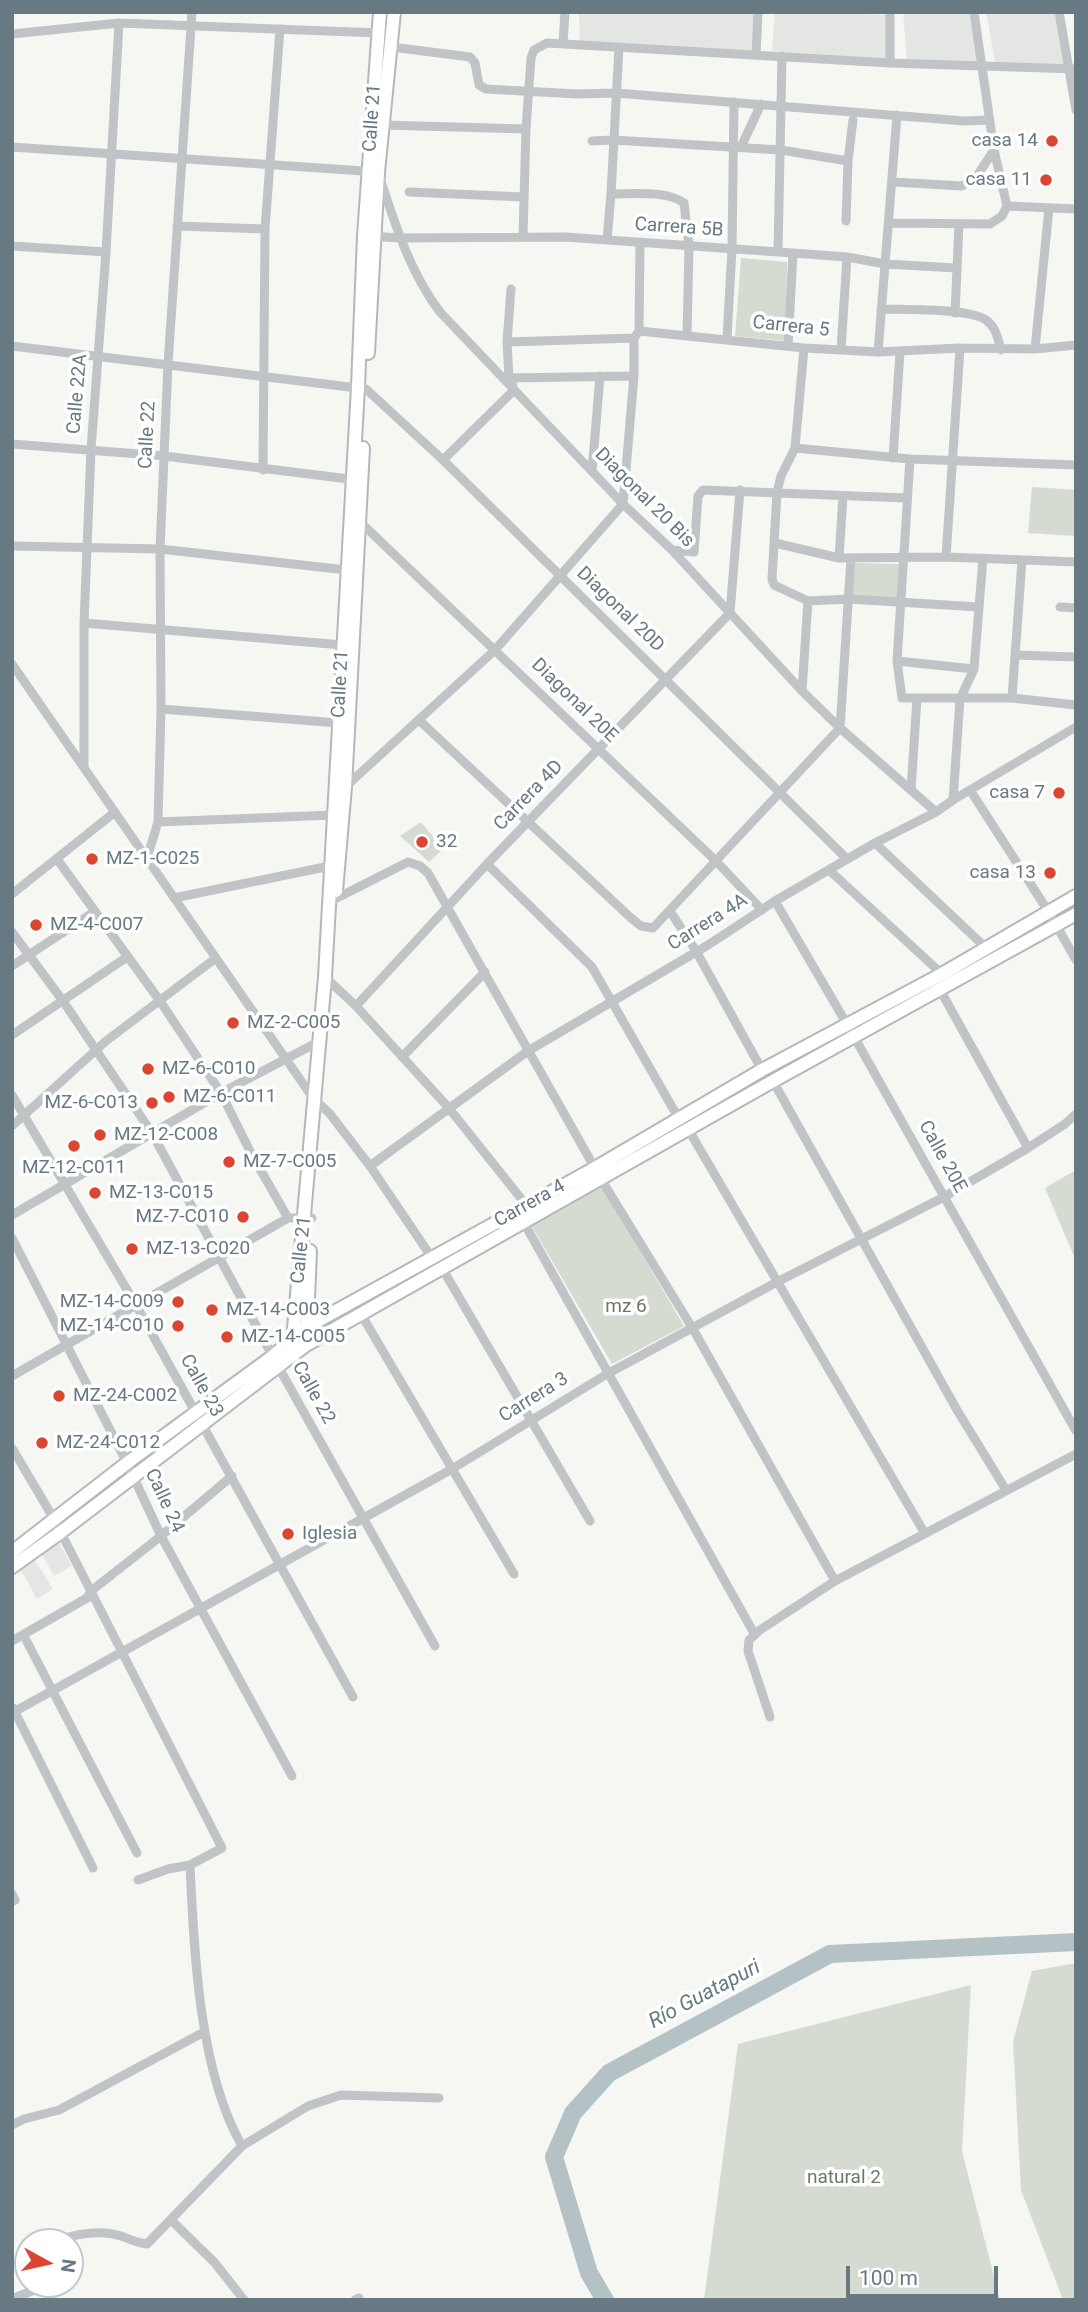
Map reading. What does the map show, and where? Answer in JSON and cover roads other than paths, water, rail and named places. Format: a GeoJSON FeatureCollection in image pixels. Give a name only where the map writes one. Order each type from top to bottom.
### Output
{"type":"FeatureCollection","features":[{"type":"Feature","properties":{"kind":"main road","name":"Calle 21"},"geometry":{"type":"LineString","coordinates":[[306,1345],[309,1218],[320,1041],[328,979],[332,815],[340,790],[342,645],[346,570],[357,480],[380,12]]}},
{"type":"Feature","properties":{"kind":"main road","name":"Calle 21"},"geometry":{"type":"LineString","coordinates":[[373,171],[383,125],[394,12]]}},
{"type":"Feature","properties":{"kind":"main road","name":"Calle 21"},"geometry":{"type":"LineString","coordinates":[[317,1101],[335,899],[359,521],[357,480]]}},
{"type":"Feature","properties":{"kind":"main road","name":"Carrera 4"},"geometry":{"type":"LineString","coordinates":[[12,1567],[202,1425],[276,1362],[305,1328],[527,1206],[688,1129],[773,1080],[942,974],[1076,896]]}},
{"type":"Feature","properties":{"kind":"main road","name":"Carrera 4"},"geometry":{"type":"LineString","coordinates":[[12,1552],[195,1413],[276,1362],[294,1355],[306,1345],[523,1221],[679,1119],[762,1070],[939,988],[1076,914]]}},
{"type":"Feature","properties":{"kind":"main road","name":"Calle 21"},"geometry":{"type":"LineString","coordinates":[[294,1355],[293,1340],[309,1218]]}},
{"type":"Feature","properties":{"kind":"street","name":"Calle 22"},"geometry":{"type":"LineString","coordinates":[[146,858],[158,822],[161,709],[160,549],[177,226],[192,12]]}},
{"type":"Feature","properties":{"kind":"street"},"geometry":{"type":"LineString","coordinates":[[563,43],[565,12]]}},
{"type":"Feature","properties":{"kind":"street"},"geometry":{"type":"LineString","coordinates":[[756,55],[758,12]]}},
{"type":"Feature","properties":{"kind":"street"},"geometry":{"type":"LineString","coordinates":[[890,12],[890,63]]}},
{"type":"Feature","properties":{"kind":"street"},"geometry":{"type":"LineString","coordinates":[[890,223],[990,224],[1002,216],[1007,206],[994,150],[974,12]]}},
{"type":"Feature","properties":{"kind":"street"},"geometry":{"type":"LineString","coordinates":[[1059,12],[1072,69],[1076,110]]}},
{"type":"Feature","properties":{"kind":"street"},"geometry":{"type":"LineString","coordinates":[[12,34],[119,23],[379,33]]}},
{"type":"Feature","properties":{"kind":"street","name":"Calle 22A"},"geometry":{"type":"LineString","coordinates":[[84,768],[84,623],[91,449],[119,23]]}},
{"type":"Feature","properties":{"kind":"street"},"geometry":{"type":"LineString","coordinates":[[263,470],[265,229],[280,29]]}},
{"type":"Feature","properties":{"kind":"street"},"geometry":{"type":"LineString","coordinates":[[523,236],[531,58],[534,50],[547,43],[890,63],[1072,69]]}},
{"type":"Feature","properties":{"kind":"street"},"geometry":{"type":"LineString","coordinates":[[392,47],[470,57],[475,63],[479,85],[485,89],[577,94],[616,93],[964,121],[990,120]]}},
{"type":"Feature","properties":{"kind":"street"},"geometry":{"type":"LineString","coordinates":[[607,240],[619,47]]}},
{"type":"Feature","properties":{"kind":"street"},"geometry":{"type":"LineString","coordinates":[[778,252],[782,56]]}},
{"type":"Feature","properties":{"kind":"street"},"geometry":{"type":"LineString","coordinates":[[727,338],[736,147],[734,102]]}},
{"type":"Feature","properties":{"kind":"street"},"geometry":{"type":"LineString","coordinates":[[736,147],[761,104]]}},
{"type":"Feature","properties":{"kind":"street"},"geometry":{"type":"LineString","coordinates":[[878,352],[897,114]]}},
{"type":"Feature","properties":{"kind":"street"},"geometry":{"type":"LineString","coordinates":[[846,221],[848,161],[853,120]]}},
{"type":"Feature","properties":{"kind":"street"},"geometry":{"type":"LineString","coordinates":[[383,125],[526,129]]}},
{"type":"Feature","properties":{"kind":"street"},"geometry":{"type":"LineString","coordinates":[[592,141],[613,139],[781,150],[848,161]]}},
{"type":"Feature","properties":{"kind":"street"},"geometry":{"type":"LineString","coordinates":[[12,147],[373,171]]}},
{"type":"Feature","properties":{"kind":"street"},"geometry":{"type":"LineString","coordinates":[[893,182],[962,186],[977,176],[994,150]]}},
{"type":"Feature","properties":{"kind":"street","name":"Diagonal 20 Bis"},"geometry":{"type":"LineString","coordinates":[[373,171],[423,290],[440,313],[623,504],[672,550],[802,691],[936,812]]}},
{"type":"Feature","properties":{"kind":"street"},"geometry":{"type":"LineString","coordinates":[[409,192],[524,197]]}},
{"type":"Feature","properties":{"kind":"street"},"geometry":{"type":"LineString","coordinates":[[611,194],[664,196],[681,200],[686,207],[689,246],[687,336]]}},
{"type":"Feature","properties":{"kind":"street"},"geometry":{"type":"LineString","coordinates":[[1007,206],[1076,209]]}},
{"type":"Feature","properties":{"kind":"street"},"geometry":{"type":"LineString","coordinates":[[1035,349],[1049,208]]}},
{"type":"Feature","properties":{"kind":"street"},"geometry":{"type":"LineString","coordinates":[[955,313],[959,225]]}},
{"type":"Feature","properties":{"kind":"street"},"geometry":{"type":"LineString","coordinates":[[177,226],[265,229]]}},
{"type":"Feature","properties":{"kind":"street","name":"Carrera 5B"},"geometry":{"type":"LineString","coordinates":[[369,236],[523,236],[607,240],[847,257],[884,264],[956,268]]}},
{"type":"Feature","properties":{"kind":"street"},"geometry":{"type":"LineString","coordinates":[[340,790],[495,650],[623,504],[634,376],[639,242]]}},
{"type":"Feature","properties":{"kind":"street"},"geometry":{"type":"LineString","coordinates":[[12,246],[106,252]]}},
{"type":"Feature","properties":{"kind":"street"},"geometry":{"type":"LineString","coordinates":[[788,346],[793,253]]}},
{"type":"Feature","properties":{"kind":"street"},"geometry":{"type":"LineString","coordinates":[[841,350],[847,257]]}},
{"type":"Feature","properties":{"kind":"street"},"geometry":{"type":"LineString","coordinates":[[443,460],[514,390],[509,378],[507,342],[510,289]]}},
{"type":"Feature","properties":{"kind":"street"},"geometry":{"type":"LineString","coordinates":[[881,309],[974,315],[988,321],[995,331],[1001,350]]}},
{"type":"Feature","properties":{"kind":"street","name":"Carrera 5"},"geometry":{"type":"LineString","coordinates":[[507,342],[636,335],[687,336],[804,348],[878,352],[960,348],[1035,349],[1076,345]]}},
{"type":"Feature","properties":{"kind":"street"},"geometry":{"type":"LineString","coordinates":[[12,346],[362,388]]}},
{"type":"Feature","properties":{"kind":"street"},"geometry":{"type":"LineString","coordinates":[[804,348],[796,448],[780,476],[776,492],[772,579],[776,588],[808,601],[849,599],[979,607]]}},
{"type":"Feature","properties":{"kind":"street"},"geometry":{"type":"LineString","coordinates":[[946,557],[960,348]]}},
{"type":"Feature","properties":{"kind":"street"},"geometry":{"type":"LineString","coordinates":[[893,458],[900,352]]}},
{"type":"Feature","properties":{"kind":"street"},"geometry":{"type":"LineString","coordinates":[[592,471],[600,376]]}},
{"type":"Feature","properties":{"kind":"street"},"geometry":{"type":"LineString","coordinates":[[509,378],[634,376]]}},
{"type":"Feature","properties":{"kind":"street","name":"Diagonal 20D"},"geometry":{"type":"LineString","coordinates":[[362,388],[443,460],[847,859]]}},
{"type":"Feature","properties":{"kind":"street"},"geometry":{"type":"LineString","coordinates":[[12,444],[164,456],[357,480]]}},
{"type":"Feature","properties":{"kind":"street"},"geometry":{"type":"LineString","coordinates":[[796,448],[893,458],[1076,465]]}},
{"type":"Feature","properties":{"kind":"street"},"geometry":{"type":"LineString","coordinates":[[910,459],[897,660],[902,698],[1012,698],[1076,705]]}},
{"type":"Feature","properties":{"kind":"street"},"geometry":{"type":"LineString","coordinates":[[672,550],[691,553],[694,550],[698,496],[703,490],[906,498]]}},
{"type":"Feature","properties":{"kind":"street"},"geometry":{"type":"LineString","coordinates":[[730,613],[740,490]]}},
{"type":"Feature","properties":{"kind":"street"},"geometry":{"type":"LineString","coordinates":[[839,558],[842,496]]}},
{"type":"Feature","properties":{"kind":"street","name":"Diagonal 20E"},"geometry":{"type":"LineString","coordinates":[[359,521],[716,861],[762,910]]}},
{"type":"Feature","properties":{"kind":"street"},"geometry":{"type":"LineString","coordinates":[[775,543],[839,558],[946,557],[1076,562]]}},
{"type":"Feature","properties":{"kind":"street"},"geometry":{"type":"LineString","coordinates":[[12,545],[160,549],[346,570]]}},
{"type":"Feature","properties":{"kind":"street"},"geometry":{"type":"LineString","coordinates":[[420,720],[631,918],[641,926],[653,928],[840,728],[851,558]]}},
{"type":"Feature","properties":{"kind":"street"},"geometry":{"type":"LineString","coordinates":[[953,800],[960,699],[974,669],[983,558]]}},
{"type":"Feature","properties":{"kind":"street"},"geometry":{"type":"LineString","coordinates":[[1012,698],[1022,560]]}},
{"type":"Feature","properties":{"kind":"street"},"geometry":{"type":"LineString","coordinates":[[802,691],[808,601]]}},
{"type":"Feature","properties":{"kind":"street"},"geometry":{"type":"LineString","coordinates":[[1060,607],[1076,608]]}},
{"type":"Feature","properties":{"kind":"street","name":"Carrera 4D"},"geometry":{"type":"LineString","coordinates":[[356,1006],[487,864],[730,613]]}},
{"type":"Feature","properties":{"kind":"street"},"geometry":{"type":"LineString","coordinates":[[84,623],[342,645]]}},
{"type":"Feature","properties":{"kind":"street"},"geometry":{"type":"LineString","coordinates":[[1016,655],[1076,657]]}},
{"type":"Feature","properties":{"kind":"street"},"geometry":{"type":"LineString","coordinates":[[897,660],[974,669]]}},
{"type":"Feature","properties":{"kind":"street"},"geometry":{"type":"LineString","coordinates":[[12,664],[286,1059],[370,1166],[432,1258]]}},
{"type":"Feature","properties":{"kind":"street"},"geometry":{"type":"LineString","coordinates":[[12,685],[26,684]]}},
{"type":"Feature","properties":{"kind":"street"},"geometry":{"type":"LineString","coordinates":[[911,790],[917,698]]}},
{"type":"Feature","properties":{"kind":"street"},"geometry":{"type":"LineString","coordinates":[[161,709],[339,723]]}},
{"type":"Feature","properties":{"kind":"street","name":"Carrera 4A"},"geometry":{"type":"LineString","coordinates":[[370,1166],[528,1051],[775,901],[875,843],[936,812],[1076,727]]}},
{"type":"Feature","properties":{"kind":"street"},"geometry":{"type":"LineString","coordinates":[[970,790],[1048,911],[1076,960]]}},
{"type":"Feature","properties":{"kind":"street"},"geometry":{"type":"LineString","coordinates":[[13,890],[115,813]]}},
{"type":"Feature","properties":{"kind":"street"},"geometry":{"type":"LineString","coordinates":[[158,822],[332,815]]}},
{"type":"Feature","properties":{"kind":"street"},"geometry":{"type":"LineString","coordinates":[[875,843],[986,948]]}},
{"type":"Feature","properties":{"kind":"street"},"geometry":{"type":"LineString","coordinates":[[57,859],[160,1001],[221,1093],[288,1218]]}},
{"type":"Feature","properties":{"kind":"street"},"geometry":{"type":"LineString","coordinates":[[335,899],[404,864],[414,863],[428,873],[598,1173],[693,1329],[835,1581]]}},
{"type":"Feature","properties":{"kind":"street"},"geometry":{"type":"LineString","coordinates":[[487,864],[592,967],[679,1119]]}},
{"type":"Feature","properties":{"kind":"street"},"geometry":{"type":"LineString","coordinates":[[174,898],[330,866]]}},
{"type":"Feature","properties":{"kind":"street"},"geometry":{"type":"LineString","coordinates":[[829,870],[942,974]]}},
{"type":"Feature","properties":{"kind":"street","name":"Calle 20E"},"geometry":{"type":"LineString","coordinates":[[775,901],[851,1030],[1076,1431]]}},
{"type":"Feature","properties":{"kind":"street"},"geometry":{"type":"LineString","coordinates":[[670,911],[696,951],[762,1070]]}},
{"type":"Feature","properties":{"kind":"street"},"geometry":{"type":"LineString","coordinates":[[12,966],[94,912]]}},
{"type":"Feature","properties":{"kind":"street","name":"Calle 22"},"geometry":{"type":"LineString","coordinates":[[12,932],[63,1000],[152,1133],[435,1646]]}},
{"type":"Feature","properties":{"kind":"street"},"geometry":{"type":"LineString","coordinates":[[12,1035],[127,957]]}},
{"type":"Feature","properties":{"kind":"street"},"geometry":{"type":"LineString","coordinates":[[12,1126],[96,1050],[216,958]]}},
{"type":"Feature","properties":{"kind":"street"},"geometry":{"type":"LineString","coordinates":[[402,1057],[485,972]]}},
{"type":"Feature","properties":{"kind":"street"},"geometry":{"type":"LineString","coordinates":[[328,979],[448,1107],[527,1206]]}},
{"type":"Feature","properties":{"kind":"street"},"geometry":{"type":"LineString","coordinates":[[939,988],[1028,1148]]}},
{"type":"Feature","properties":{"kind":"street"},"geometry":{"type":"LineString","coordinates":[[12,1215],[221,1093],[320,1041]]}},
{"type":"Feature","properties":{"kind":"street"},"geometry":{"type":"LineString","coordinates":[[773,1080],[957,1410],[1006,1490]]}},
{"type":"Feature","properties":{"kind":"street","name":"Calle 23"},"geometry":{"type":"LineString","coordinates":[[12,1096],[136,1305],[353,1698]]}},
{"type":"Feature","properties":{"kind":"street","name":"Carrera 3"},"geometry":{"type":"LineString","coordinates":[[13,1711],[453,1469],[567,1396],[777,1282],[944,1197],[1028,1148],[1076,1114]]}},
{"type":"Feature","properties":{"kind":"street"},"geometry":{"type":"LineString","coordinates":[[688,1129],[925,1532]]}},
{"type":"Feature","properties":{"kind":"street"},"geometry":{"type":"LineString","coordinates":[[12,1376],[288,1218],[309,1218]]}},
{"type":"Feature","properties":{"kind":"street"},"geometry":{"type":"LineString","coordinates":[[523,1221],[755,1635]]}},
{"type":"Feature","properties":{"kind":"street","name":"Calle 24"},"geometry":{"type":"LineString","coordinates":[[12,1238],[127,1463],[161,1536],[292,1776]]}},
{"type":"Feature","properties":{"kind":"street"},"geometry":{"type":"LineString","coordinates":[[442,1268],[590,1521]]}},
{"type":"Feature","properties":{"kind":"street"},"geometry":{"type":"LineString","coordinates":[[361,1314],[514,1574]]}},
{"type":"Feature","properties":{"kind":"street"},"geometry":{"type":"LineString","coordinates":[[12,1448],[61,1532],[222,1848],[190,1866],[169,1869],[138,1880]]}},
{"type":"Feature","properties":{"kind":"street"},"geometry":{"type":"LineString","coordinates":[[770,1717],[748,1651],[749,1640],[835,1581],[1076,1454]]}},
{"type":"Feature","properties":{"kind":"street"},"geometry":{"type":"LineString","coordinates":[[12,1641],[87,1598],[91,1591],[232,1476]]}},
{"type":"Feature","properties":{"kind":"street"},"geometry":{"type":"LineString","coordinates":[[24,1636],[137,1853]]}},
{"type":"Feature","properties":{"kind":"street"},"geometry":{"type":"LineString","coordinates":[[13,1711],[93,1868]]}},
{"type":"Feature","properties":{"kind":"street"},"geometry":{"type":"LineString","coordinates":[[190,1866],[192,1915],[204,2032],[219,2097],[228,2122],[242,2146]]}},
{"type":"Feature","properties":{"kind":"street"},"geometry":{"type":"LineString","coordinates":[[12,2125],[59,2110],[204,2032]]}},
{"type":"Feature","properties":{"kind":"street"},"geometry":{"type":"LineString","coordinates":[[84,2235],[108,2233],[147,2244],[242,2146],[308,2106],[329,2097],[341,2095],[439,2098]]}},
{"type":"Feature","properties":{"kind":"street"},"geometry":{"type":"LineString","coordinates":[[171,2220],[215,2263],[244,2300]]}},
{"type":"Feature","properties":{"kind":"waterway","name":"Río Guatapuri"},"geometry":{"type":"LineString","coordinates":[[605,2300],[589,2273],[554,2157],[573,2113],[609,2073],[830,1954],[1076,1942]]}},
{"type":"Feature","properties":{"kind":"place","name":"casa 14"},"geometry":{"type":"Point","coordinates":[1052,141]}},
{"type":"Feature","properties":{"kind":"place","name":"casa 11"},"geometry":{"type":"Point","coordinates":[1046,180]}},
{"type":"Feature","properties":{"kind":"place","name":"casa 7"},"geometry":{"type":"Point","coordinates":[1059,793]}},
{"type":"Feature","properties":{"kind":"place","name":"32"},"geometry":{"type":"Point","coordinates":[422,842]}},
{"type":"Feature","properties":{"kind":"place","name":"MZ-1-C025"},"geometry":{"type":"Point","coordinates":[92,859]}},
{"type":"Feature","properties":{"kind":"place","name":"casa 13"},"geometry":{"type":"Point","coordinates":[1050,873]}},
{"type":"Feature","properties":{"kind":"place","name":"MZ-4-C007"},"geometry":{"type":"Point","coordinates":[36,925]}},
{"type":"Feature","properties":{"kind":"place","name":"MZ-2-C005"},"geometry":{"type":"Point","coordinates":[233,1023]}},
{"type":"Feature","properties":{"kind":"place","name":"MZ-6-C010"},"geometry":{"type":"Point","coordinates":[148,1069]}},
{"type":"Feature","properties":{"kind":"place","name":"MZ-6-C011"},"geometry":{"type":"Point","coordinates":[169,1097]}},
{"type":"Feature","properties":{"kind":"place","name":"MZ-6-C013"},"geometry":{"type":"Point","coordinates":[152,1103]}},
{"type":"Feature","properties":{"kind":"place","name":"MZ-12-C008"},"geometry":{"type":"Point","coordinates":[100,1135]}},
{"type":"Feature","properties":{"kind":"place","name":"MZ-12-C011"},"geometry":{"type":"Point","coordinates":[74,1146]}},
{"type":"Feature","properties":{"kind":"place","name":"MZ-7-C005"},"geometry":{"type":"Point","coordinates":[229,1162]}},
{"type":"Feature","properties":{"kind":"place","name":"MZ-13-C015"},"geometry":{"type":"Point","coordinates":[95,1193]}},
{"type":"Feature","properties":{"kind":"place","name":"MZ-7-C010"},"geometry":{"type":"Point","coordinates":[243,1217]}},
{"type":"Feature","properties":{"kind":"place","name":"MZ-13-C020"},"geometry":{"type":"Point","coordinates":[132,1249]}},
{"type":"Feature","properties":{"kind":"place","name":"MZ-14-C009"},"geometry":{"type":"Point","coordinates":[178,1302]}},
{"type":"Feature","properties":{"kind":"place","name":"MZ-14-C003"},"geometry":{"type":"Point","coordinates":[212,1310]}},
{"type":"Feature","properties":{"kind":"place","name":"MZ-14-C010"},"geometry":{"type":"Point","coordinates":[178,1326]}},
{"type":"Feature","properties":{"kind":"place","name":"MZ-14-C005"},"geometry":{"type":"Point","coordinates":[227,1337]}},
{"type":"Feature","properties":{"kind":"place","name":"MZ-24-C002"},"geometry":{"type":"Point","coordinates":[59,1396]}},
{"type":"Feature","properties":{"kind":"place","name":"MZ-24-C012"},"geometry":{"type":"Point","coordinates":[42,1443]}},
{"type":"Feature","properties":{"kind":"place","name":"Iglesia"},"geometry":{"type":"Point","coordinates":[288,1534]}},
{"type":"Feature","properties":{"kind":"park label","name":"mz 6"},"geometry":{"type":"Point","coordinates":[626,1307]}},
{"type":"Feature","properties":{"kind":"park label","name":"natural 2"},"geometry":{"type":"Point","coordinates":[844,2178]}}]}
